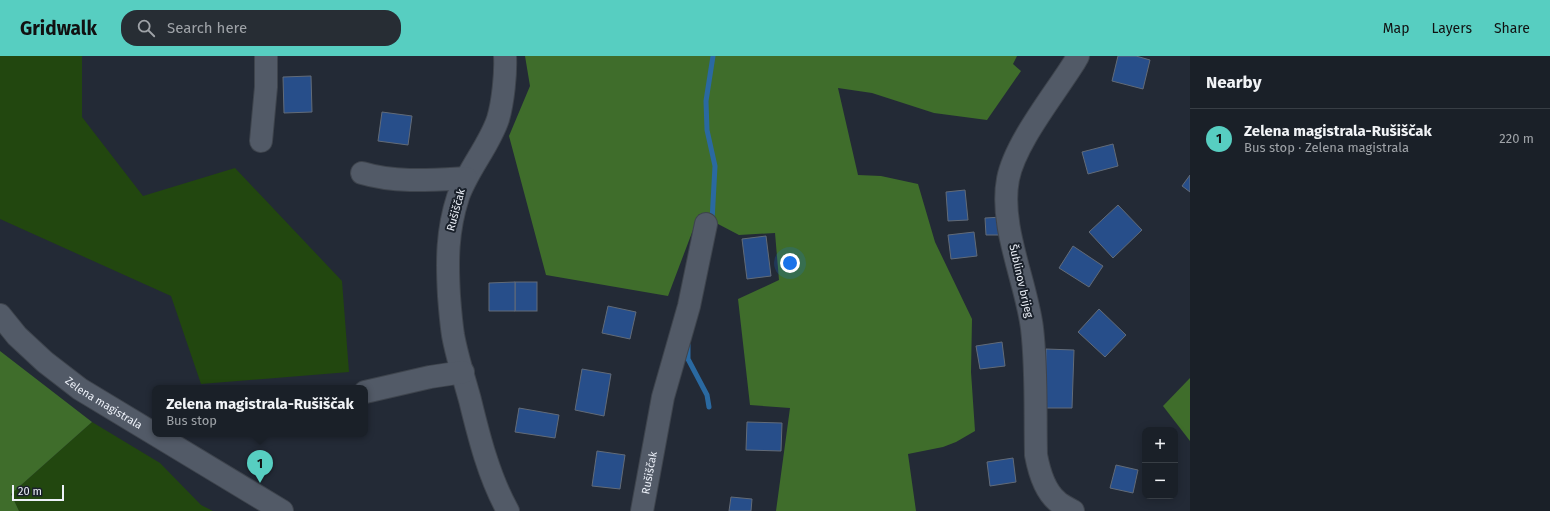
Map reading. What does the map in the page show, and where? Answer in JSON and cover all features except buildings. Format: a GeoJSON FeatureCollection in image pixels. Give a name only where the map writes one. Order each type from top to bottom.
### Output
{"type":"FeatureCollection","features":[{"type":"Feature","properties":{"kind":"street"},"geometry":{"type":"LineString","coordinates":[[261,141],[266,87],[266,56]]}},
{"type":"Feature","properties":{"kind":"street","name":"Rušiščak"},"geometry":{"type":"LineString","coordinates":[[505,56],[505,74],[498,119],[466,178],[451,221],[447,249],[448,286],[453,335],[488,464],[508,511]]}},
{"type":"Feature","properties":{"kind":"street","name":"Šublinov brijeg"},"geometry":{"type":"LineString","coordinates":[[1062,508],[1046,487],[1036,456],[1032,327],[1011,239],[1006,202],[1008,179],[1015,158],[1026,137],[1078,56]]}},
{"type":"Feature","properties":{"kind":"street"},"geometry":{"type":"LineString","coordinates":[[362,173],[376,177],[404,180],[466,178]]}},
{"type":"Feature","properties":{"kind":"street","name":"Rušiščak"},"geometry":{"type":"LineString","coordinates":[[642,511],[663,397],[689,306],[706,224]]}},
{"type":"Feature","properties":{"kind":"street","name":"Zelena magistrala"},"geometry":{"type":"LineString","coordinates":[[0,315],[17,336],[45,362],[80,389],[152,429]]}},
{"type":"Feature","properties":{"kind":"street"},"geometry":{"type":"LineString","coordinates":[[368,391],[430,377],[463,372]]}},
{"type":"Feature","properties":{"kind":"street","name":"Zelena magistrala"},"geometry":{"type":"LineString","coordinates":[[164,437],[282,511]]}},
{"type":"Feature","properties":{"kind":"green space"},"geometry":{"type":"Polygon","coordinates":[[[0,56],[82,56],[82,117],[143,196],[235,168],[342,281],[349,372],[201,384],[171,296],[0,219],[0,56]]]}},
{"type":"Feature","properties":{"kind":"green space"},"geometry":{"type":"Polygon","coordinates":[[[525,56],[1017,56],[1013,64],[1021,71],[987,120],[934,113],[872,93],[838,88],[858,175],[881,176],[918,184],[935,242],[972,319],[971,372],[975,431],[956,442],[943,447],[908,454],[916,511],[776,511],[790,408],[750,405],[738,299],[779,280],[775,233],[739,235],[699,214],[668,296],[546,275],[509,136],[530,86],[525,56]]]}},
{"type":"Feature","properties":{"kind":"green space"},"geometry":{"type":"Polygon","coordinates":[[[0,351],[92,422],[11,494],[19,511],[0,511],[0,351]]]}},
{"type":"Feature","properties":{"kind":"green space"},"geometry":{"type":"Polygon","coordinates":[[[1190,378],[1190,441],[1163,406],[1190,378]]]}},
{"type":"Feature","properties":{"kind":"green space"},"geometry":{"type":"Polygon","coordinates":[[[92,422],[160,463],[201,505],[213,511],[19,511],[11,494],[92,422]]]}},
{"type":"Feature","properties":{"kind":"waterway"},"geometry":{"type":"LineString","coordinates":[[712,221],[715,166],[707,130],[706,101],[713,56]]}},
{"type":"Feature","properties":{"kind":"waterway"},"geometry":{"type":"LineString","coordinates":[[688,345],[688,359],[707,395],[709,407]]}},
{"type":"Feature","properties":{"kind":"place","name":"Zelena magistrala-Rušiščak"},"geometry":{"type":"Point","coordinates":[260,483]}}]}
